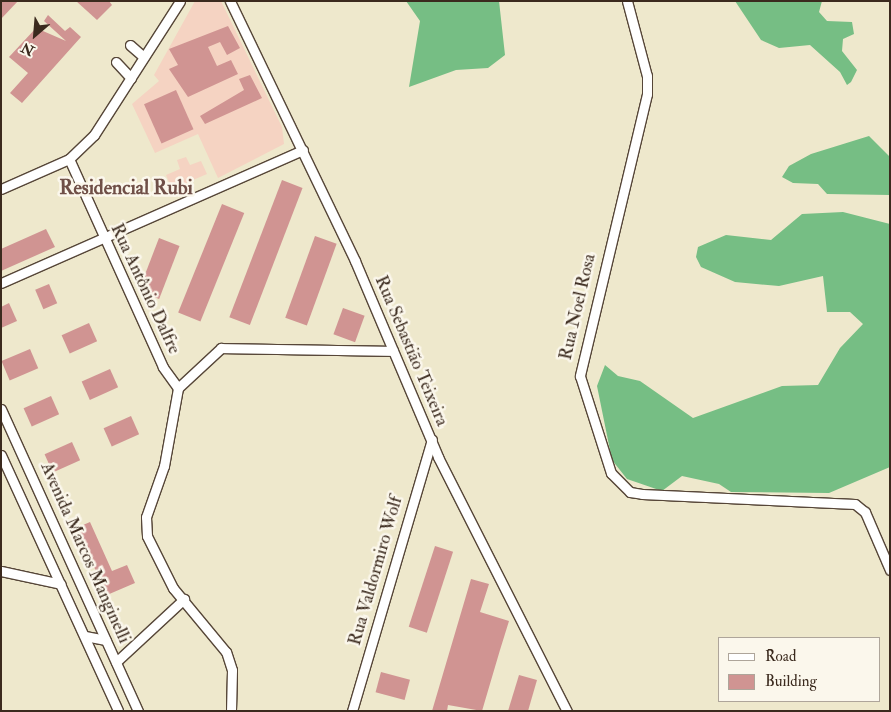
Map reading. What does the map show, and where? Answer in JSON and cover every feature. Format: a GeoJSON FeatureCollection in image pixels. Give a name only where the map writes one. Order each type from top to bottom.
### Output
{"type":"FeatureCollection","features":[{"type":"Feature","properties":{"kind":"street"},"geometry":{"type":"LineString","coordinates":[[1,189],[69,159],[94,135],[180,1]]}},
{"type":"Feature","properties":{"kind":"street","name":"Rua Sebastião Teixeira"},"geometry":{"type":"LineString","coordinates":[[230,1],[303,150],[432,440],[568,711]]}},
{"type":"Feature","properties":{"kind":"street","name":"Rua Noel Rosa"},"geometry":{"type":"LineString","coordinates":[[627,1],[647,76],[647,94],[580,376],[611,473],[630,492],[642,494],[854,504],[865,512],[890,570]]}},
{"type":"Feature","properties":{"kind":"street"},"geometry":{"type":"LineString","coordinates":[[130,45],[144,57]]}},
{"type":"Feature","properties":{"kind":"street"},"geometry":{"type":"LineString","coordinates":[[116,62],[131,78]]}},
{"type":"Feature","properties":{"kind":"street"},"geometry":{"type":"LineString","coordinates":[[1,283],[103,241],[303,150]]}},
{"type":"Feature","properties":{"kind":"street","name":"Rua Antônio Dalfre"},"geometry":{"type":"LineString","coordinates":[[69,159],[103,241],[163,366],[178,388]]}},
{"type":"Feature","properties":{"kind":"street"},"geometry":{"type":"LineString","coordinates":[[231,711],[232,670],[226,652],[184,600],[154,558],[146,517],[164,466],[178,388],[222,348],[394,351]]}},
{"type":"Feature","properties":{"kind":"street","name":"Avenida Marcos Manginelli"},"geometry":{"type":"LineString","coordinates":[[1,409],[138,711]]}},
{"type":"Feature","properties":{"kind":"street","name":"Rua Valdormiro Wolf"},"geometry":{"type":"LineString","coordinates":[[352,711],[432,440]]}},
{"type":"Feature","properties":{"kind":"street","name":"Avenida Marcos Manginelli"},"geometry":{"type":"LineString","coordinates":[[1,455],[118,711]]}},
{"type":"Feature","properties":{"kind":"street"},"geometry":{"type":"LineString","coordinates":[[37,532],[57,536]]}},
{"type":"Feature","properties":{"kind":"street"},"geometry":{"type":"LineString","coordinates":[[1,571],[61,584]]}},
{"type":"Feature","properties":{"kind":"street"},"geometry":{"type":"LineString","coordinates":[[116,662],[184,600]]}},
{"type":"Feature","properties":{"kind":"street"},"geometry":{"type":"LineString","coordinates":[[85,636],[106,640]]}},
{"type":"Feature","properties":{"kind":"shaded area"},"geometry":{"type":"Polygon","coordinates":[[[195,1],[221,1],[282,127],[284,144],[218,178],[198,134],[155,153],[132,104],[159,81],[154,75],[195,1]]]}},
{"type":"Feature","properties":{"kind":"shaded area"},"geometry":{"type":"Polygon","coordinates":[[[186,157],[190,165],[201,161],[207,174],[172,189],[166,175],[180,169],[177,160],[186,157]]]}},
{"type":"Feature","properties":{"kind":"green space"},"geometry":{"type":"Polygon","coordinates":[[[406,1],[499,1],[505,55],[488,68],[456,70],[409,87],[420,21],[406,1]]]}},
{"type":"Feature","properties":{"kind":"green space"},"geometry":{"type":"Polygon","coordinates":[[[735,1],[822,1],[819,12],[827,21],[852,22],[854,34],[843,39],[842,51],[857,70],[851,82],[847,85],[840,72],[810,45],[779,48],[761,40],[735,1]]]}},
{"type":"Feature","properties":{"kind":"green space"},"geometry":{"type":"Polygon","coordinates":[[[869,136],[890,157],[890,195],[827,194],[818,184],[793,183],[782,177],[789,166],[811,154],[869,136]]]}},
{"type":"Feature","properties":{"kind":"green space"},"geometry":{"type":"Polygon","coordinates":[[[843,212],[890,224],[890,467],[829,493],[731,492],[719,484],[682,476],[662,491],[627,479],[612,460],[597,386],[605,365],[618,376],[640,381],[693,418],[782,386],[818,385],[840,348],[863,324],[850,312],[827,312],[823,276],[779,286],[735,282],[701,267],[696,257],[698,247],[726,235],[771,240],[802,214],[843,212]]]}},
{"type":"Feature","properties":{"kind":"building"},"geometry":{"type":"Polygon","coordinates":[[[1,1],[18,1],[1,19],[1,1]]]}},
{"type":"Feature","properties":{"kind":"building"},"geometry":{"type":"Polygon","coordinates":[[[76,1],[109,1],[112,5],[97,20],[76,1]]]}},
{"type":"Feature","properties":{"kind":"building"},"geometry":{"type":"Polygon","coordinates":[[[48,15],[65,31],[70,27],[81,37],[22,103],[10,93],[28,73],[9,57],[36,28],[66,41],[44,21],[48,15]]]}},
{"type":"Feature","properties":{"kind":"building"},"geometry":{"type":"Polygon","coordinates":[[[228,26],[240,48],[227,55],[220,42],[208,47],[217,66],[231,60],[238,74],[188,97],[169,69],[178,65],[169,49],[228,26]]]}},
{"type":"Feature","properties":{"kind":"building"},"geometry":{"type":"Polygon","coordinates":[[[250,75],[262,98],[205,124],[200,116],[244,90],[239,79],[250,75]]]}},
{"type":"Feature","properties":{"kind":"building"},"geometry":{"type":"Polygon","coordinates":[[[176,90],[193,129],[162,144],[144,104],[176,90]]]}},
{"type":"Feature","properties":{"kind":"building"},"geometry":{"type":"Polygon","coordinates":[[[282,180],[303,188],[250,325],[229,317],[282,180]]]}},
{"type":"Feature","properties":{"kind":"building"},"geometry":{"type":"Polygon","coordinates":[[[222,204],[244,213],[200,321],[178,312],[222,204]]]}},
{"type":"Feature","properties":{"kind":"building"},"geometry":{"type":"Polygon","coordinates":[[[46,229],[55,247],[1,271],[1,249],[46,229]]]}},
{"type":"Feature","properties":{"kind":"building"},"geometry":{"type":"Polygon","coordinates":[[[315,236],[337,244],[307,326],[285,318],[315,236]]]}},
{"type":"Feature","properties":{"kind":"building"},"geometry":{"type":"Polygon","coordinates":[[[159,238],[180,246],[159,299],[139,291],[159,238]]]}},
{"type":"Feature","properties":{"kind":"building"},"geometry":{"type":"Polygon","coordinates":[[[49,284],[57,303],[43,309],[35,290],[49,284]]]}},
{"type":"Feature","properties":{"kind":"building"},"geometry":{"type":"Polygon","coordinates":[[[9,303],[17,321],[1,328],[1,307],[9,303]]]}},
{"type":"Feature","properties":{"kind":"building"},"geometry":{"type":"Polygon","coordinates":[[[343,308],[365,316],[355,342],[333,334],[343,308]]]}},
{"type":"Feature","properties":{"kind":"building"},"geometry":{"type":"Polygon","coordinates":[[[89,323],[97,341],[70,353],[62,335],[89,323]]]}},
{"type":"Feature","properties":{"kind":"building"},"geometry":{"type":"Polygon","coordinates":[[[30,349],[38,368],[10,380],[1,361],[30,349]]]}},
{"type":"Feature","properties":{"kind":"building"},"geometry":{"type":"Polygon","coordinates":[[[110,369],[118,387],[90,400],[82,382],[110,369]]]}},
{"type":"Feature","properties":{"kind":"building"},"geometry":{"type":"Polygon","coordinates":[[[51,396],[59,414],[32,426],[24,408],[51,396]]]}},
{"type":"Feature","properties":{"kind":"building"},"geometry":{"type":"Polygon","coordinates":[[[131,416],[139,434],[112,446],[104,428],[131,416]]]}},
{"type":"Feature","properties":{"kind":"building"},"geometry":{"type":"Polygon","coordinates":[[[72,442],[80,460],[53,472],[45,454],[72,442]]]}},
{"type":"Feature","properties":{"kind":"building"},"geometry":{"type":"Polygon","coordinates":[[[90,522],[112,571],[127,565],[135,583],[107,595],[76,528],[90,522]]]}},
{"type":"Feature","properties":{"kind":"building"},"geometry":{"type":"Polygon","coordinates":[[[435,546],[453,552],[427,633],[409,627],[435,546]]]}},
{"type":"Feature","properties":{"kind":"building"},"geometry":{"type":"Polygon","coordinates":[[[471,579],[489,584],[480,612],[509,621],[482,711],[448,705],[447,711],[432,711],[471,579]]]}},
{"type":"Feature","properties":{"kind":"building"},"geometry":{"type":"Polygon","coordinates":[[[381,672],[410,680],[405,700],[376,692],[381,672]]]}},
{"type":"Feature","properties":{"kind":"building"},"geometry":{"type":"Polygon","coordinates":[[[519,675],[537,680],[528,711],[508,711],[519,675]]]}},
{"type":"Feature","properties":{"kind":"district","name":"Residencial Rubi"},"geometry":{"type":"Point","coordinates":[126,187]}}]}
